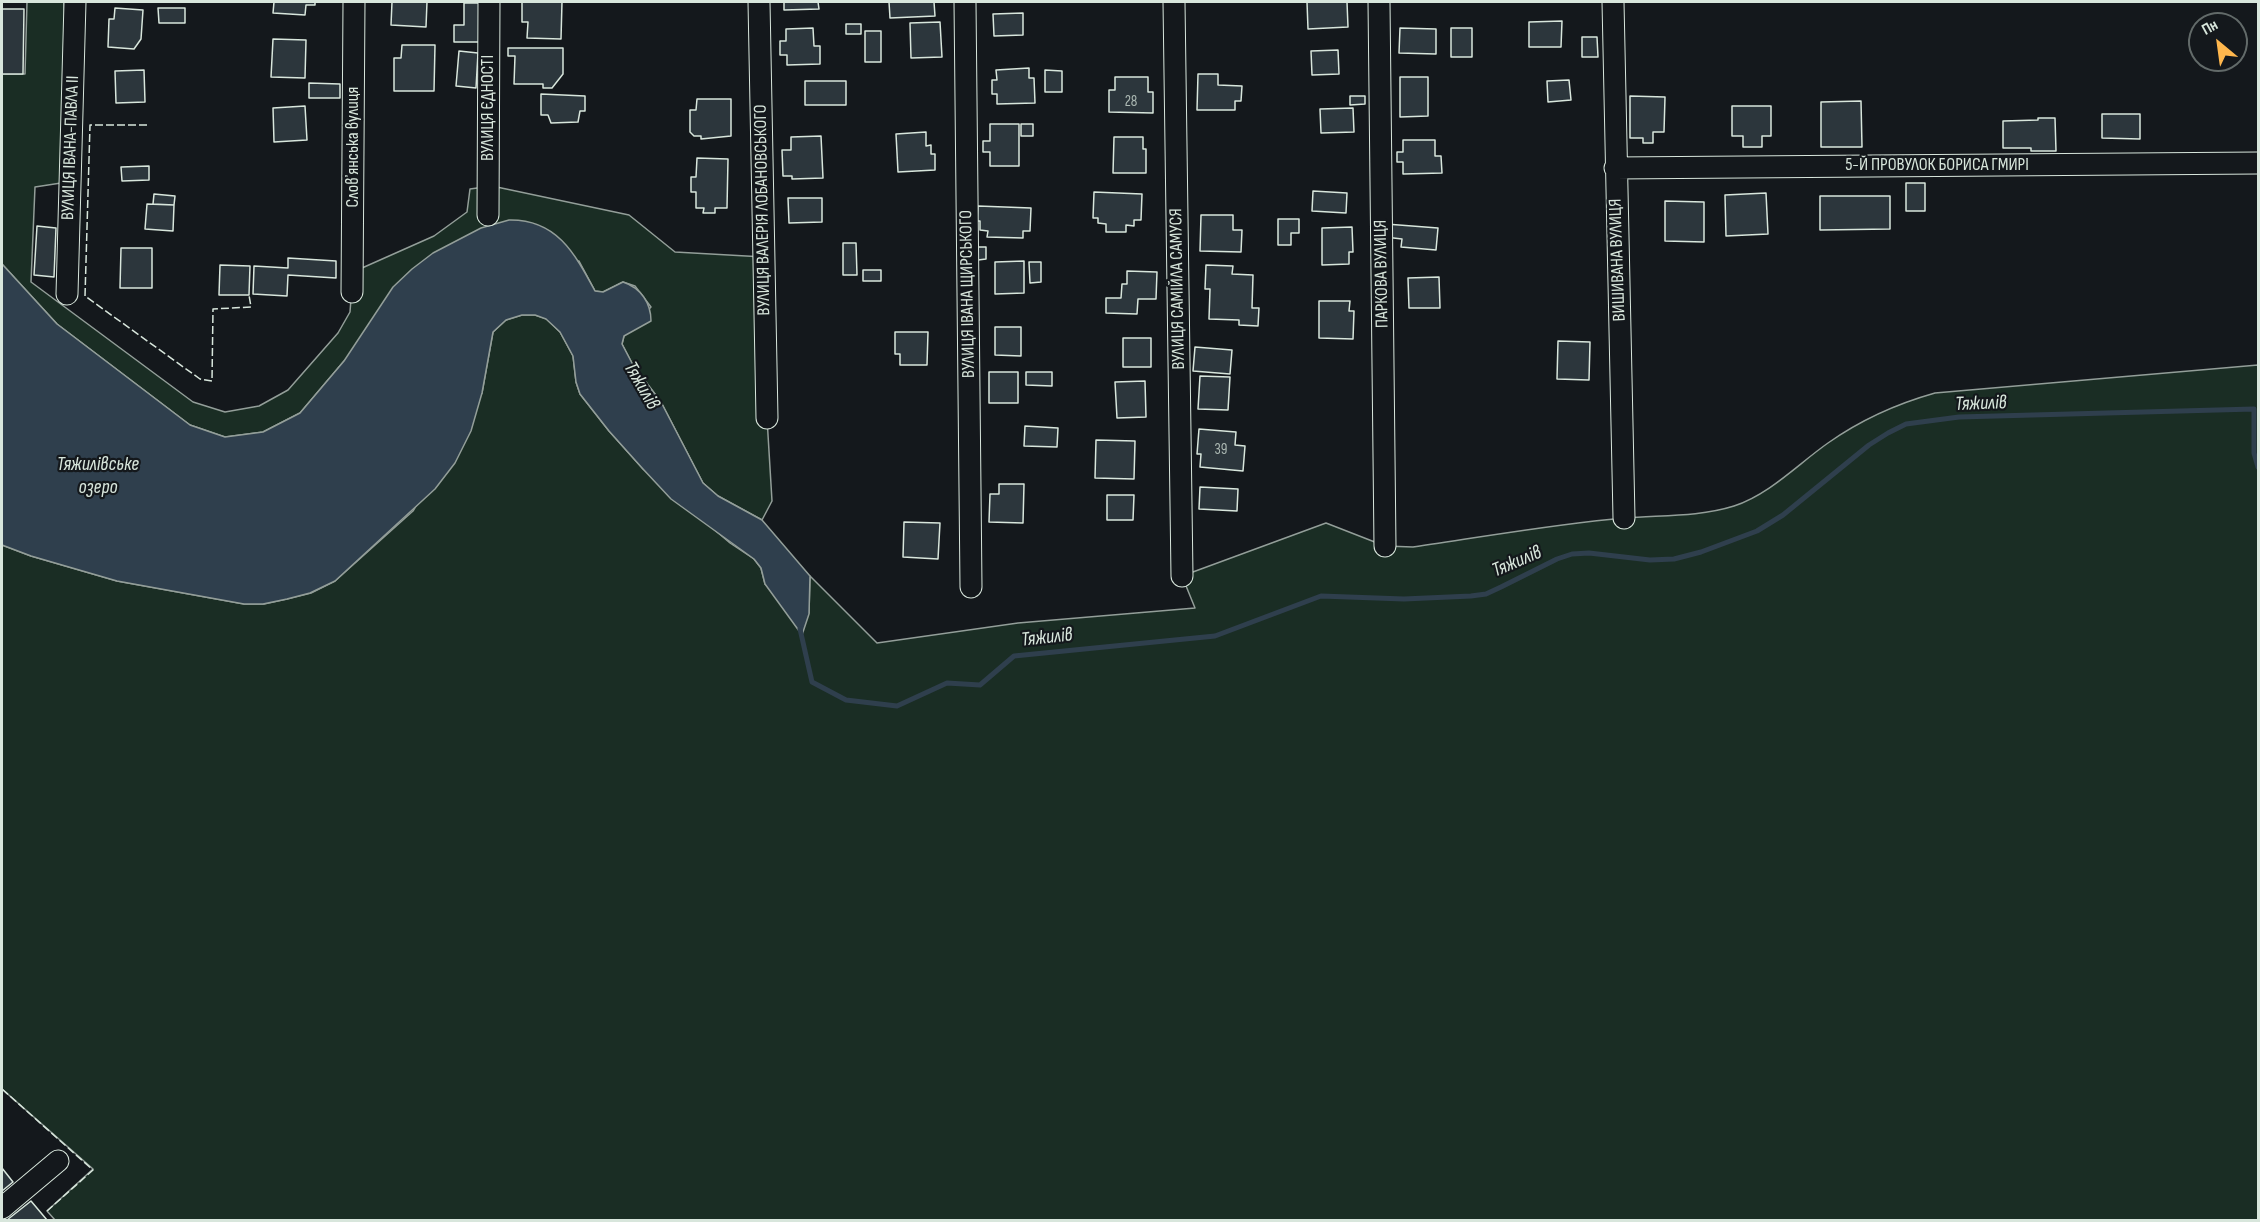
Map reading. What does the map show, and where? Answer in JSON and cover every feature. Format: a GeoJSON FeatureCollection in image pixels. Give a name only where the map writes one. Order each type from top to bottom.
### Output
{"type":"FeatureCollection","features":[{"type":"Feature","properties":{"kind":"street","name":"ВУЛИЦЯ ІВАНА-ПАВЛА II"},"geometry":{"type":"LineString","coordinates":[[67,294],[75,2]]}},
{"type":"Feature","properties":{"kind":"street","name":"Словʼянська вулиця"},"geometry":{"type":"LineString","coordinates":[[352,292],[354,2]]}},
{"type":"Feature","properties":{"kind":"street","name":"ВУЛИЦЯ ЄДНОСТІ"},"geometry":{"type":"LineString","coordinates":[[488,215],[489,2]]}},
{"type":"Feature","properties":{"kind":"street","name":"ВУЛИЦЯ ВАЛЕРІЯ ЛОБАНОВСЬКОГО"},"geometry":{"type":"LineString","coordinates":[[759,2],[767,418]]}},
{"type":"Feature","properties":{"kind":"street","name":"ВУЛИЦЯ ІВАНА ЩИРСЬКОГО"},"geometry":{"type":"LineString","coordinates":[[964,2],[970,587]]}},
{"type":"Feature","properties":{"kind":"street","name":"ВУЛИЦЯ САМІЙЛА САМУСЯ"},"geometry":{"type":"LineString","coordinates":[[1174,2],[1182,576]]}},
{"type":"Feature","properties":{"kind":"street","name":"ПАРКОВА ВУЛИЦЯ"},"geometry":{"type":"LineString","coordinates":[[1379,2],[1385,546]]}},
{"type":"Feature","properties":{"kind":"street","name":"ВИШИВАНА ВУЛИЦЯ"},"geometry":{"type":"LineString","coordinates":[[1613,2],[1624,518]]}},
{"type":"Feature","properties":{"kind":"street","name":"5-Й ПРОВУЛОК БОРИСА ГМИРІ"},"geometry":{"type":"LineString","coordinates":[[1615,168],[2259,163]]}},
{"type":"Feature","properties":{"kind":"street"},"geometry":{"type":"LineString","coordinates":[[2,1208],[58,1161]]}},
{"type":"Feature","properties":{"kind":"green space"},"geometry":{"type":"Polygon","coordinates":[[[27,2],[64,2],[66,42],[61,183],[35,187],[31,282],[193,402],[225,412],[259,406],[288,390],[338,333],[350,312],[353,272],[434,236],[467,212],[470,189],[492,186],[629,215],[675,252],[764,257],[767,418],[772,501],[762,520],[718,496],[703,483],[661,402],[633,365],[622,344],[624,336],[651,307],[635,286],[623,282],[603,292],[595,291],[579,261],[344,361],[300,413],[263,432],[225,437],[190,425],[57,324],[2,264],[2,74],[25,74],[27,2]]]}},
{"type":"Feature","properties":{"kind":"green space"},"geometry":{"type":"Polygon","coordinates":[[[522,315],[535,315],[547,319],[560,332],[573,356],[580,394],[609,431],[643,469],[730,543],[754,559],[761,568],[765,584],[809,613],[810,576],[877,643],[1018,623],[1195,608],[1182,576],[1326,523],[1385,546],[1413,547],[1572,524],[1721,510],[1760,494],[1841,434],[1893,407],[1935,393],[2258,365],[2258,1220],[55,1220],[47,1211],[93,1169],[2,1089],[2,545],[31,556],[117,581],[244,604],[264,604],[311,593],[335,581],[413,511],[482,393],[493,332],[506,320],[522,315]]]}},
{"type":"Feature","properties":{"kind":"water","name":"Тяжилівське озеро"},"geometry":{"type":"Polygon","coordinates":[[[509,220],[526,221],[552,232],[572,252],[595,291],[603,292],[623,282],[635,288],[644,297],[651,314],[651,321],[624,336],[622,344],[633,365],[661,402],[703,483],[718,496],[762,520],[810,576],[809,614],[802,635],[765,584],[761,568],[754,559],[671,499],[609,431],[580,394],[573,356],[560,332],[546,319],[535,315],[522,315],[506,320],[493,332],[482,393],[471,431],[455,463],[435,489],[335,581],[310,593],[263,604],[244,604],[117,581],[31,556],[2,545],[2,264],[57,324],[190,425],[225,437],[263,432],[300,413],[344,361],[393,287],[412,269],[433,253],[481,228],[509,220]]]}},
{"type":"Feature","properties":{"kind":"building"},"geometry":{"type":"Polygon","coordinates":[[[274,2],[315,2],[315,5],[306,5],[305,15],[273,13],[274,2]]]}},
{"type":"Feature","properties":{"kind":"building"},"geometry":{"type":"Polygon","coordinates":[[[392,2],[427,2],[426,27],[391,25],[392,2]]]}},
{"type":"Feature","properties":{"kind":"building"},"geometry":{"type":"Polygon","coordinates":[[[522,2],[562,2],[561,39],[527,38],[528,22],[522,22],[522,2]]]}},
{"type":"Feature","properties":{"kind":"building"},"geometry":{"type":"Polygon","coordinates":[[[784,2],[818,2],[819,9],[784,10],[784,2]]]}},
{"type":"Feature","properties":{"kind":"building"},"geometry":{"type":"Polygon","coordinates":[[[889,2],[934,2],[935,16],[890,18],[889,2]]]}},
{"type":"Feature","properties":{"kind":"building"},"geometry":{"type":"Polygon","coordinates":[[[1307,2],[1347,2],[1348,27],[1308,29],[1307,2]]]}},
{"type":"Feature","properties":{"kind":"building"},"geometry":{"type":"Polygon","coordinates":[[[464,3],[479,3],[479,42],[454,42],[454,25],[464,25],[464,3]]]}},
{"type":"Feature","properties":{"kind":"building"},"geometry":{"type":"Polygon","coordinates":[[[115,8],[143,10],[141,39],[134,49],[108,47],[109,19],[114,19],[115,8]]]}},
{"type":"Feature","properties":{"kind":"building"},"geometry":{"type":"Polygon","coordinates":[[[158,8],[185,8],[185,23],[159,23],[158,8]]]}},
{"type":"Feature","properties":{"kind":"building"},"geometry":{"type":"Polygon","coordinates":[[[2,9],[24,9],[23,74],[2,74],[2,9]]]}},
{"type":"Feature","properties":{"kind":"building"},"geometry":{"type":"Polygon","coordinates":[[[1023,13],[1023,35],[994,36],[993,14],[1023,13]]]}},
{"type":"Feature","properties":{"kind":"building"},"geometry":{"type":"Polygon","coordinates":[[[1562,21],[1561,47],[1529,47],[1529,22],[1562,21]]]}},
{"type":"Feature","properties":{"kind":"building"},"geometry":{"type":"Polygon","coordinates":[[[940,22],[942,57],[911,58],[910,23],[940,22]]]}},
{"type":"Feature","properties":{"kind":"building"},"geometry":{"type":"Polygon","coordinates":[[[846,24],[861,24],[861,34],[846,34],[846,24]]]}},
{"type":"Feature","properties":{"kind":"building"},"geometry":{"type":"Polygon","coordinates":[[[813,28],[814,46],[820,46],[820,64],[787,65],[787,55],[780,55],[780,41],[786,41],[786,29],[813,28]]]}},
{"type":"Feature","properties":{"kind":"building"},"geometry":{"type":"Polygon","coordinates":[[[1400,28],[1436,29],[1436,54],[1399,53],[1400,28]]]}},
{"type":"Feature","properties":{"kind":"building"},"geometry":{"type":"Polygon","coordinates":[[[1451,28],[1472,28],[1472,57],[1451,57],[1451,28]]]}},
{"type":"Feature","properties":{"kind":"building"},"geometry":{"type":"Polygon","coordinates":[[[865,31],[881,31],[881,62],[865,62],[865,31]]]}},
{"type":"Feature","properties":{"kind":"building"},"geometry":{"type":"Polygon","coordinates":[[[1582,37],[1597,37],[1598,57],[1582,57],[1582,37]]]}},
{"type":"Feature","properties":{"kind":"building"},"geometry":{"type":"Polygon","coordinates":[[[273,39],[306,40],[305,78],[271,77],[273,39]]]}},
{"type":"Feature","properties":{"kind":"building"},"geometry":{"type":"Polygon","coordinates":[[[402,45],[435,45],[434,91],[394,91],[394,58],[401,58],[402,45]]]}},
{"type":"Feature","properties":{"kind":"building"},"geometry":{"type":"Polygon","coordinates":[[[508,48],[563,48],[563,74],[552,88],[543,88],[543,84],[514,84],[515,56],[508,56],[508,48]]]}},
{"type":"Feature","properties":{"kind":"building"},"geometry":{"type":"Polygon","coordinates":[[[1338,50],[1339,74],[1312,75],[1311,51],[1338,50]]]}},
{"type":"Feature","properties":{"kind":"building"},"geometry":{"type":"Polygon","coordinates":[[[459,51],[478,53],[476,88],[456,86],[459,51]]]}},
{"type":"Feature","properties":{"kind":"building"},"geometry":{"type":"Polygon","coordinates":[[[1029,68],[1029,78],[1034,78],[1035,103],[997,104],[997,94],[992,94],[992,80],[997,80],[996,70],[1029,68]]]}},
{"type":"Feature","properties":{"kind":"building"},"geometry":{"type":"Polygon","coordinates":[[[144,70],[145,102],[116,103],[115,71],[144,70]]]}},
{"type":"Feature","properties":{"kind":"building"},"geometry":{"type":"Polygon","coordinates":[[[1045,70],[1062,71],[1062,92],[1045,92],[1045,70]]]}},
{"type":"Feature","properties":{"kind":"building"},"geometry":{"type":"Polygon","coordinates":[[[1198,74],[1218,74],[1218,85],[1242,86],[1241,101],[1235,101],[1235,110],[1197,110],[1198,74]]]}},
{"type":"Feature","properties":{"kind":"building"},"geometry":{"type":"Polygon","coordinates":[[[1115,77],[1148,77],[1148,92],[1153,92],[1153,113],[1109,112],[1109,90],[1115,90],[1115,77]]]}},
{"type":"Feature","properties":{"kind":"building"},"geometry":{"type":"Polygon","coordinates":[[[1400,77],[1428,77],[1428,116],[1400,117],[1400,77]]]}},
{"type":"Feature","properties":{"kind":"building"},"geometry":{"type":"Polygon","coordinates":[[[1569,80],[1571,100],[1548,102],[1547,81],[1569,80]]]}},
{"type":"Feature","properties":{"kind":"building"},"geometry":{"type":"Polygon","coordinates":[[[805,81],[846,81],[846,105],[805,105],[805,81]]]}},
{"type":"Feature","properties":{"kind":"building"},"geometry":{"type":"Polygon","coordinates":[[[309,83],[340,84],[340,98],[309,98],[309,83]]]}},
{"type":"Feature","properties":{"kind":"building"},"geometry":{"type":"Polygon","coordinates":[[[541,94],[585,96],[585,111],[580,111],[578,122],[551,123],[548,115],[541,115],[541,94]]]}},
{"type":"Feature","properties":{"kind":"building"},"geometry":{"type":"Polygon","coordinates":[[[1350,96],[1365,96],[1365,104],[1350,105],[1350,96]]]}},
{"type":"Feature","properties":{"kind":"building"},"geometry":{"type":"Polygon","coordinates":[[[1630,96],[1665,97],[1664,132],[1653,132],[1653,143],[1643,143],[1643,138],[1630,138],[1630,96]]]}},
{"type":"Feature","properties":{"kind":"building"},"geometry":{"type":"Polygon","coordinates":[[[697,99],[731,99],[731,136],[701,139],[701,136],[694,136],[690,132],[690,110],[696,110],[697,99]]]}},
{"type":"Feature","properties":{"kind":"building"},"geometry":{"type":"Polygon","coordinates":[[[1861,101],[1862,147],[1821,147],[1821,102],[1861,101]]]}},
{"type":"Feature","properties":{"kind":"building"},"geometry":{"type":"Polygon","coordinates":[[[305,106],[307,140],[274,142],[273,108],[305,106]]]}},
{"type":"Feature","properties":{"kind":"building"},"geometry":{"type":"Polygon","coordinates":[[[1732,106],[1771,106],[1771,136],[1762,136],[1762,147],[1743,147],[1743,136],[1732,136],[1732,106]]]}},
{"type":"Feature","properties":{"kind":"building"},"geometry":{"type":"Polygon","coordinates":[[[1353,108],[1354,132],[1321,133],[1320,109],[1353,108]]]}},
{"type":"Feature","properties":{"kind":"building"},"geometry":{"type":"Polygon","coordinates":[[[2102,114],[2140,114],[2140,139],[2102,138],[2102,114]]]}},
{"type":"Feature","properties":{"kind":"building"},"geometry":{"type":"Polygon","coordinates":[[[2038,118],[2055,118],[2056,151],[2003,148],[2003,121],[2038,120],[2038,118]]]}},
{"type":"Feature","properties":{"kind":"building"},"geometry":{"type":"Polygon","coordinates":[[[990,124],[1019,124],[1019,166],[990,166],[990,152],[983,152],[983,141],[990,141],[990,124]]]}},
{"type":"Feature","properties":{"kind":"building"},"geometry":{"type":"Polygon","coordinates":[[[1021,124],[1033,124],[1033,136],[1021,136],[1021,124]]]}},
{"type":"Feature","properties":{"kind":"building"},"geometry":{"type":"Polygon","coordinates":[[[926,132],[926,146],[931,145],[931,154],[935,154],[935,170],[898,172],[896,134],[926,132]]]}},
{"type":"Feature","properties":{"kind":"building"},"geometry":{"type":"Polygon","coordinates":[[[821,136],[823,178],[792,179],[792,176],[783,176],[782,150],[791,150],[791,137],[821,136]]]}},
{"type":"Feature","properties":{"kind":"building"},"geometry":{"type":"Polygon","coordinates":[[[1114,137],[1143,137],[1143,149],[1146,149],[1146,173],[1113,173],[1114,137]]]}},
{"type":"Feature","properties":{"kind":"building"},"geometry":{"type":"Polygon","coordinates":[[[1403,140],[1435,140],[1435,156],[1441,156],[1442,173],[1403,174],[1403,162],[1397,162],[1397,152],[1403,152],[1403,140]]]}},
{"type":"Feature","properties":{"kind":"building"},"geometry":{"type":"Polygon","coordinates":[[[697,158],[728,159],[727,208],[715,208],[715,213],[703,213],[704,208],[696,208],[696,192],[691,192],[691,177],[696,177],[697,158]]]}},
{"type":"Feature","properties":{"kind":"building"},"geometry":{"type":"Polygon","coordinates":[[[149,166],[149,180],[122,181],[121,167],[149,166]]]}},
{"type":"Feature","properties":{"kind":"building"},"geometry":{"type":"Polygon","coordinates":[[[1906,183],[1925,183],[1925,211],[1906,211],[1906,183]]]}},
{"type":"Feature","properties":{"kind":"building"},"geometry":{"type":"Polygon","coordinates":[[[1313,191],[1347,193],[1346,213],[1312,211],[1313,191]]]}},
{"type":"Feature","properties":{"kind":"building"},"geometry":{"type":"Polygon","coordinates":[[[1094,192],[1142,194],[1141,220],[1134,220],[1134,226],[1126,225],[1126,232],[1106,232],[1106,224],[1098,223],[1098,218],[1093,218],[1094,192]]]}},
{"type":"Feature","properties":{"kind":"building"},"geometry":{"type":"Polygon","coordinates":[[[1766,193],[1768,234],[1726,236],[1725,195],[1766,193]]]}},
{"type":"Feature","properties":{"kind":"building"},"geometry":{"type":"Polygon","coordinates":[[[154,194],[175,196],[174,205],[153,204],[154,194]]]}},
{"type":"Feature","properties":{"kind":"building"},"geometry":{"type":"Polygon","coordinates":[[[1820,196],[1890,196],[1890,229],[1820,230],[1820,196]]]}},
{"type":"Feature","properties":{"kind":"building"},"geometry":{"type":"Polygon","coordinates":[[[788,198],[822,198],[822,222],[789,223],[788,198]]]}},
{"type":"Feature","properties":{"kind":"building"},"geometry":{"type":"Polygon","coordinates":[[[1665,201],[1704,202],[1704,242],[1665,241],[1665,201]]]}},
{"type":"Feature","properties":{"kind":"building"},"geometry":{"type":"Polygon","coordinates":[[[147,204],[174,205],[173,231],[145,229],[147,204]]]}},
{"type":"Feature","properties":{"kind":"building"},"geometry":{"type":"Polygon","coordinates":[[[978,206],[1031,208],[1030,231],[1023,231],[1023,238],[987,237],[988,231],[980,230],[980,221],[977,221],[978,206]]]}},
{"type":"Feature","properties":{"kind":"building"},"geometry":{"type":"Polygon","coordinates":[[[1201,215],[1233,215],[1233,230],[1242,230],[1241,252],[1200,251],[1201,215]]]}},
{"type":"Feature","properties":{"kind":"building"},"geometry":{"type":"Polygon","coordinates":[[[1278,219],[1299,219],[1299,233],[1291,233],[1291,245],[1278,245],[1278,219]]]}},
{"type":"Feature","properties":{"kind":"building"},"geometry":{"type":"Polygon","coordinates":[[[1386,224],[1438,228],[1436,250],[1401,247],[1402,239],[1385,237],[1386,224]]]}},
{"type":"Feature","properties":{"kind":"building"},"geometry":{"type":"Polygon","coordinates":[[[37,226],[56,228],[54,277],[34,275],[37,226]]]}},
{"type":"Feature","properties":{"kind":"building"},"geometry":{"type":"Polygon","coordinates":[[[1352,227],[1353,252],[1349,252],[1349,264],[1322,265],[1322,228],[1352,227]]]}},
{"type":"Feature","properties":{"kind":"building"},"geometry":{"type":"Polygon","coordinates":[[[843,243],[856,243],[857,275],[843,275],[843,243]]]}},
{"type":"Feature","properties":{"kind":"building"},"geometry":{"type":"Polygon","coordinates":[[[978,247],[986,247],[986,259],[978,260],[978,247]]]}},
{"type":"Feature","properties":{"kind":"building"},"geometry":{"type":"Polygon","coordinates":[[[121,248],[152,248],[152,288],[120,288],[121,248]]]}},
{"type":"Feature","properties":{"kind":"building"},"geometry":{"type":"Polygon","coordinates":[[[288,258],[336,261],[336,278],[288,275],[287,296],[253,294],[254,266],[288,268],[288,258]]]}},
{"type":"Feature","properties":{"kind":"building"},"geometry":{"type":"Polygon","coordinates":[[[1024,261],[1024,293],[995,294],[995,262],[1024,261]]]}},
{"type":"Feature","properties":{"kind":"building"},"geometry":{"type":"Polygon","coordinates":[[[1029,262],[1041,262],[1041,282],[1030,283],[1029,262]]]}},
{"type":"Feature","properties":{"kind":"building"},"geometry":{"type":"Polygon","coordinates":[[[220,265],[250,266],[249,295],[219,295],[220,265]]]}},
{"type":"Feature","properties":{"kind":"building"},"geometry":{"type":"Polygon","coordinates":[[[1206,265],[1233,266],[1232,274],[1253,275],[1252,308],[1259,308],[1258,326],[1239,325],[1239,320],[1209,319],[1210,289],[1205,289],[1206,265]]]}},
{"type":"Feature","properties":{"kind":"building"},"geometry":{"type":"Polygon","coordinates":[[[863,270],[881,270],[881,281],[863,281],[863,270]]]}},
{"type":"Feature","properties":{"kind":"building"},"geometry":{"type":"Polygon","coordinates":[[[1127,271],[1157,272],[1156,299],[1138,299],[1137,314],[1106,313],[1106,298],[1121,298],[1122,284],[1127,284],[1127,271]]]}},
{"type":"Feature","properties":{"kind":"building"},"geometry":{"type":"Polygon","coordinates":[[[1439,277],[1440,308],[1409,308],[1408,278],[1439,277]]]}},
{"type":"Feature","properties":{"kind":"building"},"geometry":{"type":"Polygon","coordinates":[[[1319,301],[1350,301],[1349,311],[1354,311],[1353,339],[1319,338],[1319,301]]]}},
{"type":"Feature","properties":{"kind":"building"},"geometry":{"type":"Polygon","coordinates":[[[995,327],[1021,327],[1021,356],[995,355],[995,327]]]}},
{"type":"Feature","properties":{"kind":"building"},"geometry":{"type":"Polygon","coordinates":[[[895,332],[928,332],[927,365],[900,365],[900,354],[895,354],[895,332]]]}},
{"type":"Feature","properties":{"kind":"building"},"geometry":{"type":"Polygon","coordinates":[[[1123,338],[1151,338],[1151,367],[1123,367],[1123,338]]]}},
{"type":"Feature","properties":{"kind":"building"},"geometry":{"type":"Polygon","coordinates":[[[1558,341],[1590,342],[1589,380],[1557,379],[1558,341]]]}},
{"type":"Feature","properties":{"kind":"building"},"geometry":{"type":"Polygon","coordinates":[[[1195,347],[1232,350],[1230,374],[1193,371],[1195,347]]]}},
{"type":"Feature","properties":{"kind":"building"},"geometry":{"type":"Polygon","coordinates":[[[989,372],[1018,372],[1018,403],[989,403],[989,372]]]}},
{"type":"Feature","properties":{"kind":"building"},"geometry":{"type":"Polygon","coordinates":[[[1026,372],[1052,372],[1052,386],[1026,385],[1026,372]]]}},
{"type":"Feature","properties":{"kind":"building"},"geometry":{"type":"Polygon","coordinates":[[[1200,376],[1230,377],[1228,410],[1198,409],[1200,376]]]}},
{"type":"Feature","properties":{"kind":"building"},"geometry":{"type":"Polygon","coordinates":[[[1145,381],[1146,417],[1117,418],[1115,382],[1145,381]]]}},
{"type":"Feature","properties":{"kind":"building"},"geometry":{"type":"Polygon","coordinates":[[[1025,426],[1058,428],[1057,447],[1024,446],[1025,426]]]}},
{"type":"Feature","properties":{"kind":"building"},"geometry":{"type":"Polygon","coordinates":[[[1199,429],[1236,432],[1235,445],[1245,446],[1243,471],[1200,467],[1201,454],[1197,454],[1199,429]]]}},
{"type":"Feature","properties":{"kind":"building"},"geometry":{"type":"Polygon","coordinates":[[[1096,440],[1135,441],[1134,479],[1095,478],[1096,440]]]}},
{"type":"Feature","properties":{"kind":"building"},"geometry":{"type":"Polygon","coordinates":[[[999,484],[1024,484],[1023,523],[989,522],[990,494],[999,494],[999,484]]]}},
{"type":"Feature","properties":{"kind":"building"},"geometry":{"type":"Polygon","coordinates":[[[1200,487],[1238,489],[1237,511],[1199,509],[1200,487]]]}},
{"type":"Feature","properties":{"kind":"building"},"geometry":{"type":"Polygon","coordinates":[[[1107,495],[1134,495],[1133,520],[1107,520],[1107,495]]]}},
{"type":"Feature","properties":{"kind":"building"},"geometry":{"type":"Polygon","coordinates":[[[904,522],[940,523],[938,559],[903,557],[904,522]]]}},
{"type":"Feature","properties":{"kind":"building"},"geometry":{"type":"Polygon","coordinates":[[[2,1168],[13,1182],[2,1191],[2,1168]]]}},
{"type":"Feature","properties":{"kind":"building"},"geometry":{"type":"Polygon","coordinates":[[[31,1201],[47,1220],[7,1220],[31,1201]]]}},
{"type":"Feature","properties":{"kind":"waterway","name":"Тяжилів"},"geometry":{"type":"LineString","coordinates":[[800,629],[812,682],[846,700],[897,706],[947,683],[980,685],[1014,656],[1215,636],[1321,596],[1404,599],[1471,596],[1486,594],[1572,554],[1589,553],[1650,560],[1674,559],[1701,552],[1757,531],[1783,515],[1869,445],[1906,424],[1959,417],[2254,409],[2254,453],[2258,467]]}},
{"type":"Feature","properties":{"kind":"fence"},"geometry":{"type":"LineString","coordinates":[[147,125],[90,125],[85,296],[200,379],[212,381],[213,309],[251,307],[249,295]]}},
{"type":"Feature","properties":{"kind":"fence"},"geometry":{"type":"LineString","coordinates":[[2,1089],[93,1170],[47,1211]]}}]}
